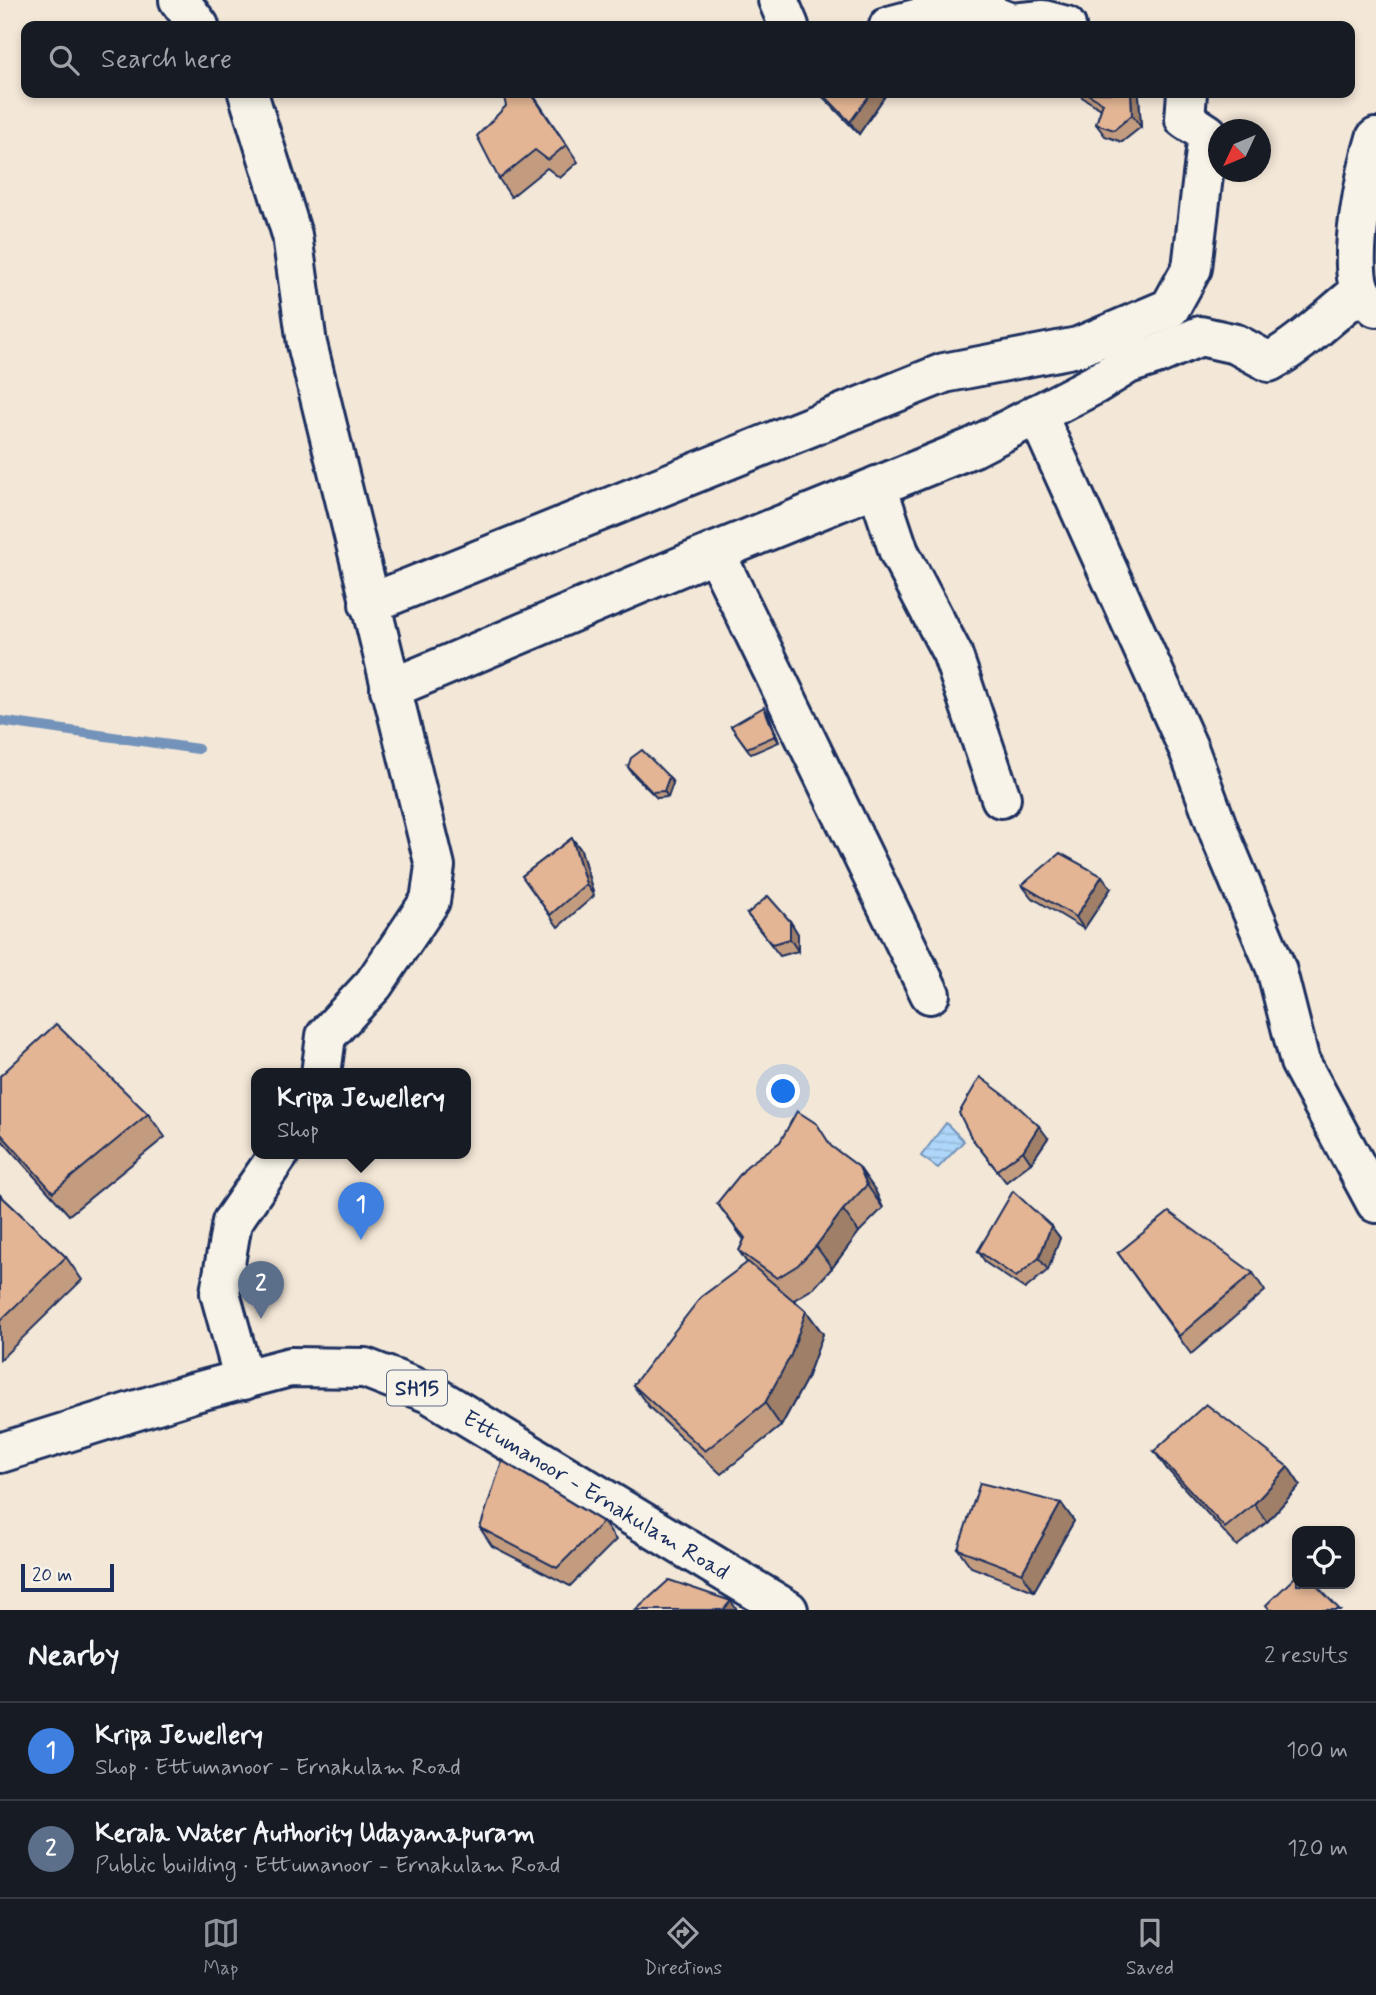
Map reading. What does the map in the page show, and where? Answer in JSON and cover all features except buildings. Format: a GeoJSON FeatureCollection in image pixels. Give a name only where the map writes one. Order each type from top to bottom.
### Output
{"type":"FeatureCollection","features":[{"type":"Feature","properties":{"kind":"street"},"geometry":{"type":"LineString","coordinates":[[179,0],[195,21]]}},
{"type":"Feature","properties":{"kind":"street"},"geometry":{"type":"LineString","coordinates":[[778,0],[787,21]]}},
{"type":"Feature","properties":{"kind":"street"},"geometry":{"type":"LineString","coordinates":[[908,21],[943,12],[976,9],[1006,21]]}},
{"type":"Feature","properties":{"kind":"street"},"geometry":{"type":"LineString","coordinates":[[250,98],[292,235],[307,344],[435,866],[430,901],[374,984],[326,1036],[322,1068]]}},
{"type":"Feature","properties":{"kind":"street"},"geometry":{"type":"LineString","coordinates":[[369,604],[944,373],[1078,347],[1170,308],[1192,268],[1207,157],[1208,134],[1185,120],[1187,98]]}},
{"type":"Feature","properties":{"kind":"street"},"geometry":{"type":"LineString","coordinates":[[390,689],[715,552],[974,447],[1094,385],[1128,364],[1200,336],[1236,344],[1269,362],[1290,351],[1325,319],[1368,299],[1354,265],[1370,156],[1376,138]]}},
{"type":"Feature","properties":{"kind":"street"},"geometry":{"type":"LineString","coordinates":[[1037,414],[1189,750],[1221,837],[1276,968],[1300,1062],[1376,1203]]}},
{"type":"Feature","properties":{"kind":"street"},"geometry":{"type":"LineString","coordinates":[[877,486],[899,552],[953,653],[1001,798]]}},
{"type":"Feature","properties":{"kind":"street"},"geometry":{"type":"LineString","coordinates":[[715,552],[930,994]]}},
{"type":"Feature","properties":{"kind":"street"},"geometry":{"type":"LineString","coordinates":[[244,1380],[220,1293],[232,1222],[276,1159]]}},
{"type":"Feature","properties":{"kind":"street","name":"Ettumanoor - Ernakulam Road"},"geometry":{"type":"LineString","coordinates":[[0,1453],[192,1393],[290,1367],[365,1368],[429,1393],[788,1610]]}},
{"type":"Feature","properties":{"kind":"water"},"geometry":{"type":"Polygon","coordinates":[[[946,1123],[964,1141],[938,1168],[921,1156],[946,1123]]]}},
{"type":"Feature","properties":{"kind":"waterway"},"geometry":{"type":"LineString","coordinates":[[0,721],[198,749]]}},
{"type":"Feature","properties":{"kind":"place","name":"Kripa Jewellery"},"geometry":{"type":"Point","coordinates":[361,1240]}},
{"type":"Feature","properties":{"kind":"place","name":"Kerala Water Authority Udayanapuram"},"geometry":{"type":"Point","coordinates":[261,1319]}}]}
